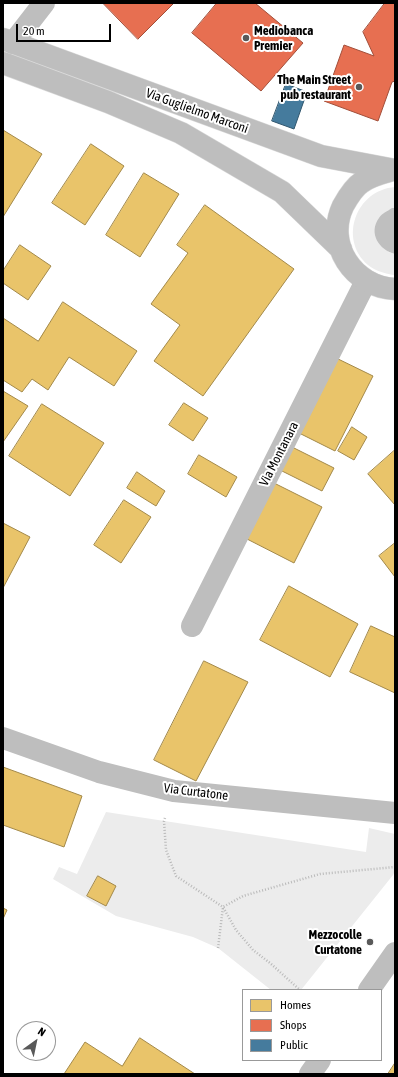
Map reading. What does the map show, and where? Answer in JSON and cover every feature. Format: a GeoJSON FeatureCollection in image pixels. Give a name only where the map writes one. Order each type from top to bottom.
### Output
{"type":"FeatureCollection","features":[{"type":"Feature","properties":{"kind":"main road"},"geometry":{"type":"LineString","coordinates":[[8,41],[44,3]]}},
{"type":"Feature","properties":{"kind":"main road","name":"Via Guglielmo Marconi"},"geometry":{"type":"LineString","coordinates":[[8,41],[321,156],[395,170]]}},
{"type":"Feature","properties":{"kind":"main road","name":"Via Guglielmo Marconi"},"geometry":{"type":"LineString","coordinates":[[3,63],[108,102],[181,133],[282,192],[341,249]]}},
{"type":"Feature","properties":{"kind":"main road","name":"Via Guglielmo Marconi"},"geometry":{"type":"LineString","coordinates":[[392,292],[366,281],[347,262],[341,249],[338,231],[340,213],[348,196],[361,182],[376,174],[395,170]]}},
{"type":"Feature","properties":{"kind":"main road","name":"Via Montanara"},"geometry":{"type":"LineString","coordinates":[[192,626],[366,281]]}},
{"type":"Feature","properties":{"kind":"main road","name":"Via Curtatone"},"geometry":{"type":"LineString","coordinates":[[3,738],[99,772],[174,791],[395,813]]}},
{"type":"Feature","properties":{"kind":"main road"},"geometry":{"type":"LineString","coordinates":[[370,989],[395,953]]}},
{"type":"Feature","properties":{"kind":"main road"},"geometry":{"type":"LineString","coordinates":[[310,1074],[319,1061]]}},
{"type":"Feature","properties":{"kind":"path"},"geometry":{"type":"LineString","coordinates":[[174,791],[164,821],[166,850],[176,876],[223,907],[236,930],[253,950],[299,989]]}},
{"type":"Feature","properties":{"kind":"path"},"geometry":{"type":"LineString","coordinates":[[223,907],[243,896],[320,874],[395,867]]}},
{"type":"Feature","properties":{"kind":"path"},"geometry":{"type":"LineString","coordinates":[[218,948],[223,907]]}},
{"type":"Feature","properties":{"kind":"shaded area"},"geometry":{"type":"Polygon","coordinates":[[[395,187],[395,208],[392,208],[388,252],[395,254],[395,275],[393,275],[383,273],[368,265],[359,254],[354,242],[353,230],[356,217],[361,206],[370,197],[381,190],[395,187]]]}},
{"type":"Feature","properties":{"kind":"shaded area"},"geometry":{"type":"Polygon","coordinates":[[[392,208],[395,208],[395,254],[384,249],[380,245],[375,235],[376,224],[380,216],[392,208]]]}},
{"type":"Feature","properties":{"kind":"shaded area"},"geometry":{"type":"Polygon","coordinates":[[[106,812],[366,852],[369,828],[395,834],[395,871],[393,875],[302,989],[270,989],[218,948],[193,937],[116,916],[53,879],[59,867],[77,874],[106,812]]]}},
{"type":"Feature","properties":{"kind":"building: Homes"},"geometry":{"type":"Polygon","coordinates":[[[299,92],[305,95],[303,99],[297,97],[299,92]]]}},
{"type":"Feature","properties":{"kind":"building: Homes"},"geometry":{"type":"Polygon","coordinates":[[[3,130],[42,154],[3,217],[3,130]]]}},
{"type":"Feature","properties":{"kind":"building: Homes"},"geometry":{"type":"Polygon","coordinates":[[[91,144],[124,166],[85,225],[52,203],[91,144]]]}},
{"type":"Feature","properties":{"kind":"building: Homes"},"geometry":{"type":"Polygon","coordinates":[[[144,173],[179,194],[140,257],[106,235],[144,173]]]}},
{"type":"Feature","properties":{"kind":"building: Homes"},"geometry":{"type":"Polygon","coordinates":[[[205,205],[294,269],[203,396],[154,361],[180,325],[151,304],[188,253],[177,245],[205,205]]]}},
{"type":"Feature","properties":{"kind":"building: Homes"},"geometry":{"type":"Polygon","coordinates":[[[20,245],[51,266],[28,300],[3,283],[3,271],[20,245]]]}},
{"type":"Feature","properties":{"kind":"building: Homes"},"geometry":{"type":"Polygon","coordinates":[[[63,302],[137,351],[114,386],[69,357],[48,390],[32,379],[22,392],[3,380],[3,318],[38,341],[63,302]]]}},
{"type":"Feature","properties":{"kind":"building: Homes"},"geometry":{"type":"Polygon","coordinates":[[[334,357],[373,376],[335,451],[297,432],[334,357]]]}},
{"type":"Feature","properties":{"kind":"building: Homes"},"geometry":{"type":"Polygon","coordinates":[[[3,391],[28,406],[3,442],[3,391]]]}},
{"type":"Feature","properties":{"kind":"building: Homes"},"geometry":{"type":"Polygon","coordinates":[[[184,403],[208,418],[193,441],[169,425],[184,403]]]}},
{"type":"Feature","properties":{"kind":"building: Homes"},"geometry":{"type":"Polygon","coordinates":[[[42,404],[104,443],[70,496],[9,456],[42,404]]]}},
{"type":"Feature","properties":{"kind":"building: Homes"},"geometry":{"type":"Polygon","coordinates":[[[352,427],[367,437],[354,460],[338,451],[352,427]]]}},
{"type":"Feature","properties":{"kind":"building: Homes"},"geometry":{"type":"Polygon","coordinates":[[[292,447],[334,468],[322,491],[280,470],[292,447]]]}},
{"type":"Feature","properties":{"kind":"building: Homes"},"geometry":{"type":"Polygon","coordinates":[[[395,450],[395,505],[368,474],[395,450]]]}},
{"type":"Feature","properties":{"kind":"building: Homes"},"geometry":{"type":"Polygon","coordinates":[[[199,455],[237,477],[226,497],[188,474],[199,455]]]}},
{"type":"Feature","properties":{"kind":"building: Homes"},"geometry":{"type":"Polygon","coordinates":[[[137,472],[165,491],[156,506],[127,488],[137,472]]]}},
{"type":"Feature","properties":{"kind":"building: Homes"},"geometry":{"type":"Polygon","coordinates":[[[274,483],[322,507],[294,563],[247,539],[274,483]]]}},
{"type":"Feature","properties":{"kind":"building: Homes"},"geometry":{"type":"Polygon","coordinates":[[[124,500],[151,517],[121,563],[94,545],[124,500]]]}},
{"type":"Feature","properties":{"kind":"building: Homes"},"geometry":{"type":"Polygon","coordinates":[[[3,523],[30,537],[3,588],[3,523]]]}},
{"type":"Feature","properties":{"kind":"building: Homes"},"geometry":{"type":"Polygon","coordinates":[[[395,543],[395,577],[379,556],[395,543]]]}},
{"type":"Feature","properties":{"kind":"building: Homes"},"geometry":{"type":"Polygon","coordinates":[[[289,586],[358,624],[330,677],[260,640],[289,586]]]}},
{"type":"Feature","properties":{"kind":"building: Homes"},"geometry":{"type":"Polygon","coordinates":[[[371,626],[395,637],[395,693],[350,672],[371,626]]]}},
{"type":"Feature","properties":{"kind":"building: Homes"},"geometry":{"type":"Polygon","coordinates":[[[204,661],[248,682],[196,781],[154,760],[204,661]]]}},
{"type":"Feature","properties":{"kind":"building: Homes"},"geometry":{"type":"Polygon","coordinates":[[[3,767],[82,796],[64,847],[3,825],[3,767]]]}},
{"type":"Feature","properties":{"kind":"building: Homes"},"geometry":{"type":"Polygon","coordinates":[[[98,876],[116,886],[106,906],[87,896],[98,876]]]}},
{"type":"Feature","properties":{"kind":"building: Homes"},"geometry":{"type":"Polygon","coordinates":[[[3,908],[7,910],[3,919],[3,908]]]}},
{"type":"Feature","properties":{"kind":"building: Homes"},"geometry":{"type":"Polygon","coordinates":[[[140,1038],[195,1074],[64,1074],[85,1042],[122,1066],[140,1038]]]}},
{"type":"Feature","properties":{"kind":"building: Homes"},"geometry":{"type":"Polygon","coordinates":[[[395,1063],[395,1074],[388,1074],[395,1063]]]}},
{"type":"Feature","properties":{"kind":"building: Shops"},"geometry":{"type":"Polygon","coordinates":[[[103,3],[174,3],[138,39],[103,3]]]}},
{"type":"Feature","properties":{"kind":"building: Shops"},"geometry":{"type":"Polygon","coordinates":[[[217,3],[255,3],[303,43],[261,91],[192,33],[217,3]]]}},
{"type":"Feature","properties":{"kind":"building: Shops"},"geometry":{"type":"Polygon","coordinates":[[[385,3],[395,3],[395,81],[392,82],[378,121],[324,101],[344,45],[374,56],[363,32],[385,3]]]}},
{"type":"Feature","properties":{"kind":"building: Public"},"geometry":{"type":"Polygon","coordinates":[[[286,84],[307,92],[294,129],[272,121],[286,84]]]}},
{"type":"Feature","properties":{"kind":"place","name":"Mediobanca Premier"},"geometry":{"type":"Point","coordinates":[246,38]}},
{"type":"Feature","properties":{"kind":"place","name":"The Main Street pub restaurant"},"geometry":{"type":"Point","coordinates":[359,87]}},
{"type":"Feature","properties":{"kind":"place","name":"Mezzocolle Curtatone"},"geometry":{"type":"Point","coordinates":[370,942]}}]}
